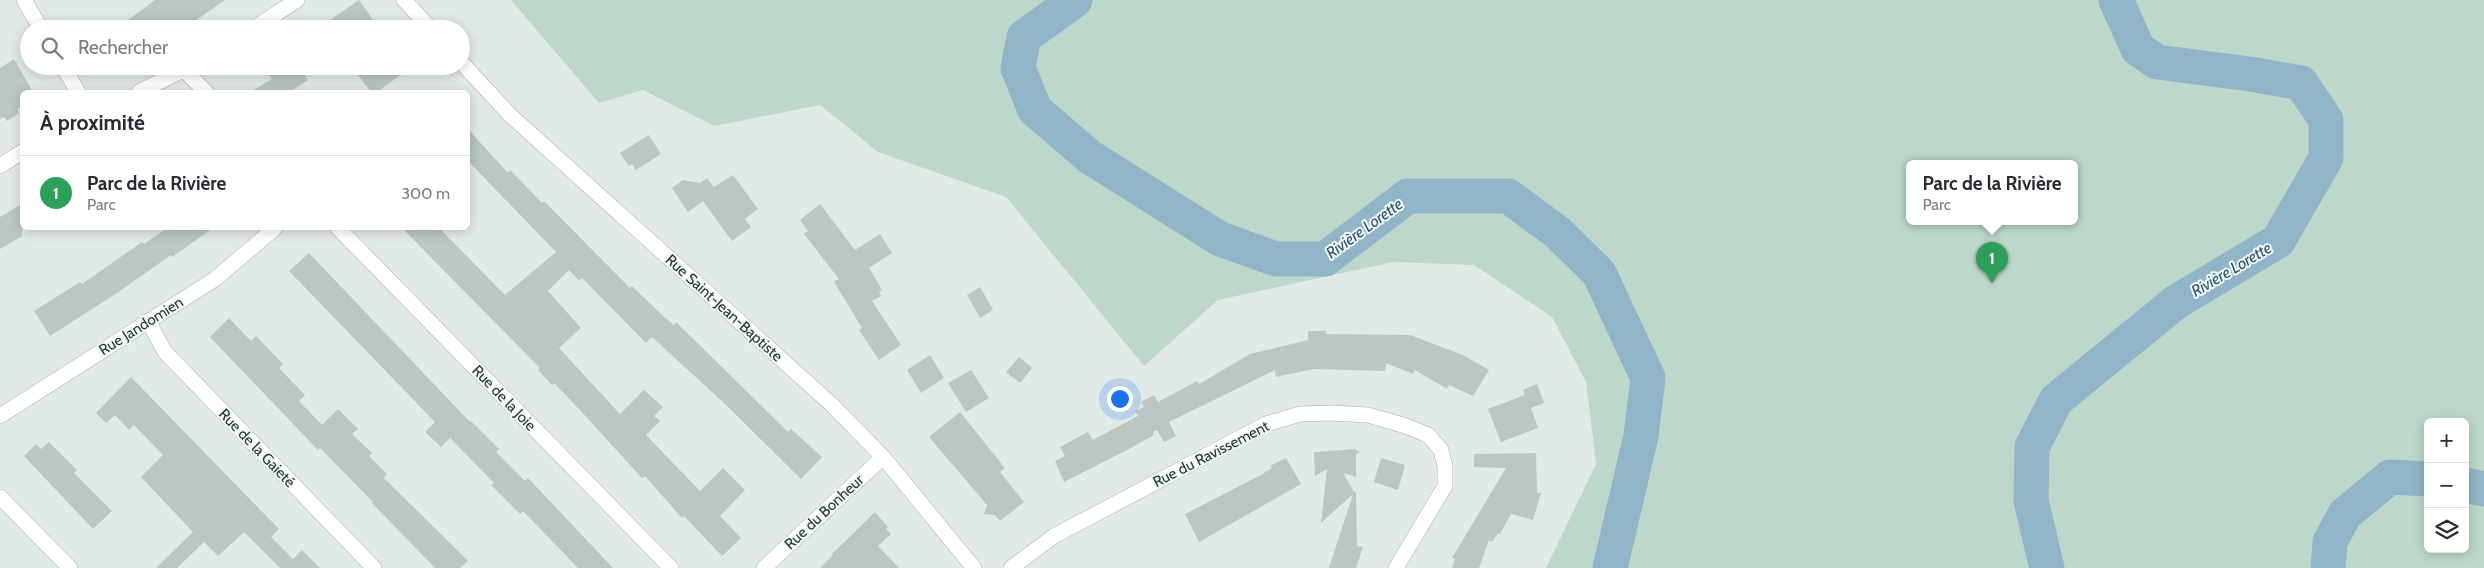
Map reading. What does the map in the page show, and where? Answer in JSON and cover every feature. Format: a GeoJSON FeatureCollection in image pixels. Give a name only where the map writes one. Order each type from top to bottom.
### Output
{"type":"FeatureCollection","features":[{"type":"Feature","properties":{"kind":"street"},"geometry":{"type":"LineString","coordinates":[[24,0],[36,20]]}},
{"type":"Feature","properties":{"kind":"street"},"geometry":{"type":"LineString","coordinates":[[267,20],[297,0]]}},
{"type":"Feature","properties":{"kind":"street"},"geometry":{"type":"LineString","coordinates":[[404,0],[423,20]]}},
{"type":"Feature","properties":{"kind":"street","name":"Rue Saint-Jean-Baptiste"},"geometry":{"type":"LineString","coordinates":[[470,72],[510,116],[831,404],[883,457],[974,568]]}},
{"type":"Feature","properties":{"kind":"street"},"geometry":{"type":"LineString","coordinates":[[68,75],[77,90]]}},
{"type":"Feature","properties":{"kind":"street"},"geometry":{"type":"LineString","coordinates":[[143,90],[174,75]]}},
{"type":"Feature","properties":{"kind":"street"},"geometry":{"type":"LineString","coordinates":[[193,75],[204,90]]}},
{"type":"Feature","properties":{"kind":"street"},"geometry":{"type":"LineString","coordinates":[[0,166],[20,153]]}},
{"type":"Feature","properties":{"kind":"street","name":"Rue Jandomien"},"geometry":{"type":"LineString","coordinates":[[0,416],[215,279],[272,230]]}},
{"type":"Feature","properties":{"kind":"street","name":"Rue de la Joie"},"geometry":{"type":"LineString","coordinates":[[340,230],[670,568]]}},
{"type":"Feature","properties":{"kind":"street","name":"Rue de la Gaieté"},"geometry":{"type":"LineString","coordinates":[[148,321],[170,359],[374,568]]}},
{"type":"Feature","properties":{"kind":"street","name":"Rue du Ravissement"},"geometry":{"type":"LineString","coordinates":[[1011,568],[1054,536],[1266,424],[1300,414],[1330,412],[1368,415],[1406,426],[1428,435],[1440,450],[1445,466],[1444,486],[1396,568]]}},
{"type":"Feature","properties":{"kind":"street","name":"Rue du Bonheur"},"geometry":{"type":"LineString","coordinates":[[764,568],[883,457]]}},
{"type":"Feature","properties":{"kind":"street"},"geometry":{"type":"LineString","coordinates":[[0,497],[70,568]]}},
{"type":"Feature","properties":{"kind":"green space"},"geometry":{"type":"Polygon","coordinates":[[[511,0],[2484,0],[2484,568],[1546,568],[1596,464],[1586,382],[1552,317],[1474,265],[1393,262],[1218,300],[1144,366],[1006,197],[878,152],[820,105],[714,126],[643,90],[599,103],[511,0]]]}},
{"type":"Feature","properties":{"kind":"building"},"geometry":{"type":"Polygon","coordinates":[[[155,0],[225,0],[196,20],[128,20],[155,0]]]}},
{"type":"Feature","properties":{"kind":"building"},"geometry":{"type":"Polygon","coordinates":[[[359,0],[373,20],[330,20],[359,0]]]}},
{"type":"Feature","properties":{"kind":"building"},"geometry":{"type":"Polygon","coordinates":[[[14,59],[20,69],[20,75],[23,75],[32,90],[20,90],[20,107],[17,109],[19,113],[7,121],[4,117],[0,119],[0,68],[14,59]]]}},
{"type":"Feature","properties":{"kind":"building"},"geometry":{"type":"Polygon","coordinates":[[[270,75],[305,75],[308,80],[293,90],[253,90],[272,79],[270,75]]]}},
{"type":"Feature","properties":{"kind":"building"},"geometry":{"type":"Polygon","coordinates":[[[358,75],[401,75],[380,90],[369,90],[358,75]]]}},
{"type":"Feature","properties":{"kind":"building"},"geometry":{"type":"Polygon","coordinates":[[[470,131],[508,173],[510,170],[542,203],[544,201],[630,288],[632,286],[674,325],[676,322],[788,432],[791,429],[822,457],[801,479],[724,403],[652,337],[646,343],[582,278],[579,281],[569,270],[548,291],[581,328],[559,348],[620,414],[644,390],[663,407],[654,416],[660,421],[646,435],[700,491],[723,468],[745,490],[720,516],[741,538],[722,556],[684,516],[682,518],[645,476],[642,478],[554,383],[552,385],[538,370],[540,368],[404,230],[441,230],[505,295],[556,252],[470,163],[470,131]]]}},
{"type":"Feature","properties":{"kind":"building"},"geometry":{"type":"Polygon","coordinates":[[[649,135],[661,154],[636,170],[632,164],[629,166],[620,153],[649,135]]]}},
{"type":"Feature","properties":{"kind":"building"},"geometry":{"type":"Polygon","coordinates":[[[733,175],[758,209],[745,219],[751,227],[732,241],[703,201],[688,212],[672,188],[683,180],[700,183],[707,178],[714,187],[733,175]]]}},
{"type":"Feature","properties":{"kind":"building"},"geometry":{"type":"Polygon","coordinates":[[[820,204],[855,250],[880,234],[892,253],[869,268],[882,290],[879,292],[881,296],[872,301],[901,345],[879,360],[859,330],[862,328],[834,282],[839,279],[804,234],[808,231],[800,220],[820,204]]]}},
{"type":"Feature","properties":{"kind":"building"},"geometry":{"type":"Polygon","coordinates":[[[20,205],[20,230],[22,230],[22,236],[0,249],[0,217],[20,205]]]}},
{"type":"Feature","properties":{"kind":"building"},"geometry":{"type":"Polygon","coordinates":[[[164,230],[210,230],[50,336],[34,311],[80,282],[82,284],[142,242],[144,244],[164,230]]]}},
{"type":"Feature","properties":{"kind":"building"},"geometry":{"type":"Polygon","coordinates":[[[309,253],[470,422],[499,449],[496,452],[525,481],[528,478],[613,568],[578,568],[523,511],[520,514],[491,485],[494,483],[450,438],[441,447],[425,432],[435,422],[289,271],[309,253]]]}},
{"type":"Feature","properties":{"kind":"building"},"geometry":{"type":"Polygon","coordinates":[[[980,287],[993,310],[980,318],[967,295],[980,287]]]}},
{"type":"Feature","properties":{"kind":"building"},"geometry":{"type":"Polygon","coordinates":[[[229,318],[251,341],[256,336],[283,364],[279,368],[305,395],[299,401],[322,425],[338,409],[358,429],[352,434],[372,453],[369,456],[387,474],[384,478],[468,561],[460,568],[435,568],[320,448],[318,450],[210,337],[229,318]]]}},
{"type":"Feature","properties":{"kind":"building"},"geometry":{"type":"Polygon","coordinates":[[[1308,331],[1326,331],[1326,334],[1410,335],[1463,355],[1489,370],[1473,396],[1449,385],[1447,389],[1415,370],[1413,374],[1386,363],[1385,371],[1313,369],[1276,377],[1275,370],[1169,422],[1176,436],[1164,442],[1157,430],[1153,432],[1154,435],[1129,449],[1064,482],[1055,461],[1065,456],[1060,447],[1088,432],[1093,440],[1138,416],[1135,411],[1144,407],[1141,402],[1154,395],[1158,402],[1197,381],[1199,384],[1250,354],[1308,340],[1308,331]]]}},
{"type":"Feature","properties":{"kind":"building"},"geometry":{"type":"Polygon","coordinates":[[[930,355],[944,378],[921,393],[907,370],[930,355]]]}},
{"type":"Feature","properties":{"kind":"building"},"geometry":{"type":"Polygon","coordinates":[[[1019,357],[1032,368],[1020,383],[1006,372],[1019,357]]]}},
{"type":"Feature","properties":{"kind":"building"},"geometry":{"type":"Polygon","coordinates":[[[971,370],[989,398],[966,412],[948,383],[971,370]]]}},
{"type":"Feature","properties":{"kind":"building"},"geometry":{"type":"Polygon","coordinates":[[[131,377],[279,529],[271,537],[293,559],[302,550],[320,568],[280,568],[244,532],[218,556],[204,542],[177,568],[156,568],[193,532],[141,477],[163,455],[134,425],[129,430],[115,415],[106,423],[96,413],[131,377]]]}},
{"type":"Feature","properties":{"kind":"building"},"geometry":{"type":"Polygon","coordinates":[[[1537,384],[1544,403],[1531,408],[1538,428],[1501,442],[1488,409],[1525,395],[1523,390],[1537,384]]]}},
{"type":"Feature","properties":{"kind":"building"},"geometry":{"type":"Polygon","coordinates":[[[960,412],[1005,468],[1000,472],[1024,502],[1000,521],[995,515],[984,514],[987,505],[929,437],[960,412]]]}},
{"type":"Feature","properties":{"kind":"building"},"geometry":{"type":"Polygon","coordinates":[[[49,442],[77,470],[74,473],[112,511],[93,529],[24,456],[36,444],[41,449],[49,442]]]}},
{"type":"Feature","properties":{"kind":"building"},"geometry":{"type":"Polygon","coordinates":[[[1329,449],[1331,451],[1356,449],[1356,451],[1361,451],[1356,454],[1356,477],[1343,473],[1354,492],[1356,492],[1357,546],[1363,547],[1356,568],[1329,568],[1353,494],[1321,523],[1327,469],[1315,476],[1314,452],[1329,451],[1329,449]]]}},
{"type":"Feature","properties":{"kind":"building"},"geometry":{"type":"Polygon","coordinates":[[[1536,453],[1537,493],[1541,493],[1533,520],[1511,514],[1500,534],[1498,533],[1492,542],[1489,540],[1479,568],[1452,568],[1455,559],[1452,558],[1506,468],[1474,467],[1474,454],[1536,453]]]}},
{"type":"Feature","properties":{"kind":"building"},"geometry":{"type":"Polygon","coordinates":[[[1286,458],[1301,484],[1199,542],[1185,514],[1261,475],[1272,468],[1270,466],[1286,458]]]}},
{"type":"Feature","properties":{"kind":"building"},"geometry":{"type":"Polygon","coordinates":[[[1381,458],[1405,465],[1398,490],[1374,482],[1381,458]]]}},
{"type":"Feature","properties":{"kind":"building"},"geometry":{"type":"Polygon","coordinates":[[[875,512],[888,527],[886,529],[891,534],[878,546],[899,568],[820,568],[832,554],[875,512]]]}},
{"type":"Feature","properties":{"kind":"waterway","name":"Rivière Lorette"},"geometry":{"type":"LineString","coordinates":[[1075,0],[1024,37],[1018,68],[1035,110],[1090,157],[1220,239],[1276,259],[1325,259],[1408,196],[1508,196],[1557,232],[1599,273],[1648,378],[1641,436],[1610,568]]}},
{"type":"Feature","properties":{"kind":"waterway","name":"Rivière Lorette"},"geometry":{"type":"LineString","coordinates":[[2047,568],[2031,501],[2032,447],[2056,400],[2176,302],[2278,241],[2326,158],[2326,120],[2301,83],[2250,74],[2157,62],[2138,49],[2116,0]]}},
{"type":"Feature","properties":{"kind":"waterway","name":"Rivière Lorette"},"geometry":{"type":"LineString","coordinates":[[2328,568],[2330,542],[2345,514],[2390,477],[2424,479]]}},
{"type":"Feature","properties":{"kind":"waterway","name":"Rivière Lorette"},"geometry":{"type":"LineString","coordinates":[[2469,486],[2484,489]]}},
{"type":"Feature","properties":{"kind":"place","name":"Parc de la Rivière"},"geometry":{"type":"Point","coordinates":[1992,283]}}]}
